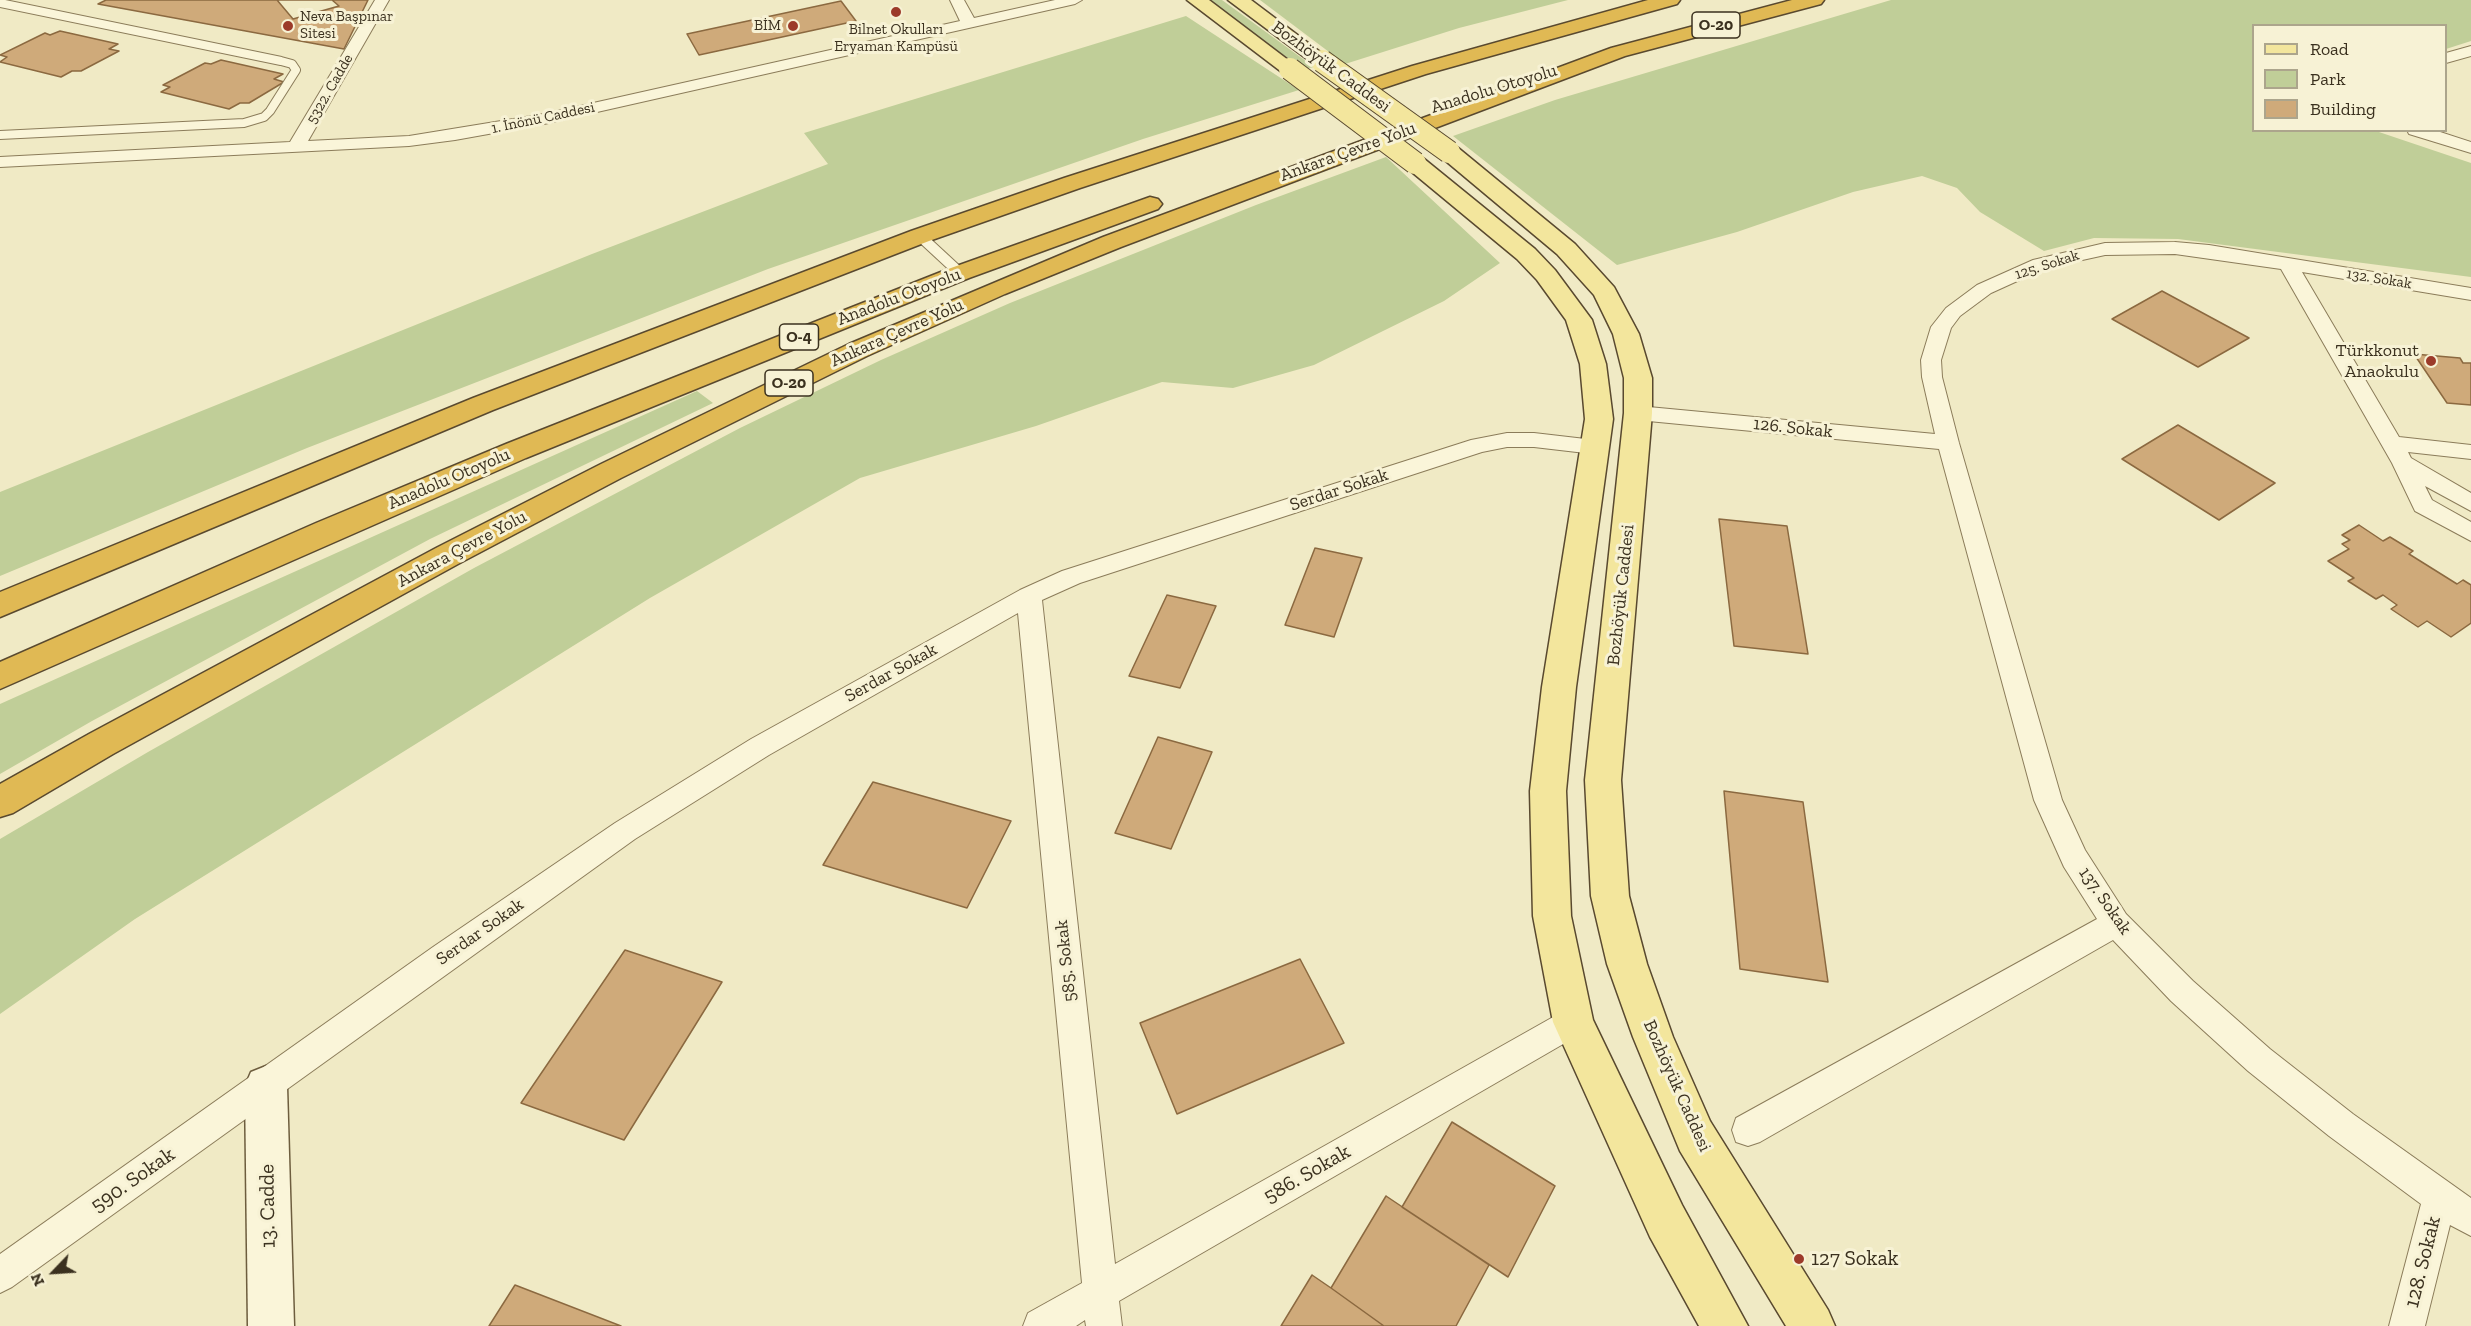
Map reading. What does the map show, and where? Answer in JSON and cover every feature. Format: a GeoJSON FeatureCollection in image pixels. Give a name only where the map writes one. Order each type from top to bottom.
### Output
{"type":"FeatureCollection","features":[{"type":"Feature","properties":{"kind":"highway","name":"O-20"},"geometry":{"type":"LineString","coordinates":[[0,606],[483,404],[920,237],[1072,183],[1419,70],[1670,0]]}},
{"type":"Feature","properties":{"kind":"highway","name":"Ankara Çevre Yolu"},"geometry":{"type":"LineString","coordinates":[[0,802],[101,744],[457,550],[858,350],[1112,242],[1618,52],[1814,0]]}},
{"type":"Feature","properties":{"kind":"highway","name":"Anadolu Otoyolu"},"geometry":{"type":"LineString","coordinates":[[0,676],[327,531],[516,451],[960,273],[1289,155],[1450,102],[1618,52]]}},
{"type":"Feature","properties":{"kind":"main road","name":"Bozhöyük Caddesi"},"geometry":{"type":"LineString","coordinates":[[1197,0],[1415,163],[1526,254],[1561,293],[1579,320],[1593,364],[1599,419],[1559,687],[1548,791],[1552,915],[1573,1022],[1666,1221],[1725,1326]]}},
{"type":"Feature","properties":{"kind":"main road","name":"Bozhöyük Caddesi"},"geometry":{"type":"LineString","coordinates":[[1239,0],[1449,152],[1566,249],[1605,292],[1616,310],[1633,355],[1638,378],[1638,412],[1603,780],[1610,896],[1628,964],[1653,1037],[1695,1136],[1812,1326]]}},
{"type":"Feature","properties":{"kind":"street","name":"5322. Cadde"},"geometry":{"type":"LineString","coordinates":[[296,147],[382,0]]}},
{"type":"Feature","properties":{"kind":"street"},"geometry":{"type":"LineString","coordinates":[[957,0],[969,24]]}},
{"type":"Feature","properties":{"kind":"street","name":"1. İnönü Caddesi"},"geometry":{"type":"LineString","coordinates":[[0,162],[409,141],[505,127],[1076,0]]}},
{"type":"Feature","properties":{"kind":"street"},"geometry":{"type":"LineString","coordinates":[[2447,57],[2471,51]]}},
{"type":"Feature","properties":{"kind":"street"},"geometry":{"type":"LineString","coordinates":[[2421,132],[2471,148]]}},
{"type":"Feature","properties":{"kind":"street","name":"125. Sokak"},"geometry":{"type":"LineString","coordinates":[[1948,443],[1932,378],[1934,344],[1941,327],[1953,312],[1984,289],[2040,264],[2106,249],[2175,248],[2288,264]]}},
{"type":"Feature","properties":{"kind":"street"},"geometry":{"type":"LineString","coordinates":[[2288,264],[2403,463],[2423,504],[2471,533]]}},
{"type":"Feature","properties":{"kind":"street","name":"132. Sokak"},"geometry":{"type":"LineString","coordinates":[[2288,264],[2471,294]]}},
{"type":"Feature","properties":{"kind":"street","name":"126. Sokak"},"geometry":{"type":"LineString","coordinates":[[1638,412],[1948,443]]}},
{"type":"Feature","properties":{"kind":"street","name":"Serdar Sokak"},"geometry":{"type":"LineString","coordinates":[[266,1086],[444,957],[625,831],[760,747],[1029,596],[1071,577],[1479,445],[1516,440],[1594,447]]}},
{"type":"Feature","properties":{"kind":"street","name":"137. Sokak"},"geometry":{"type":"LineString","coordinates":[[1948,443],[2048,800],[2074,858],[2116,923],[2182,991],[2259,1060],[2440,1198],[2471,1219]]}},
{"type":"Feature","properties":{"kind":"street"},"geometry":{"type":"LineString","coordinates":[[2391,443],[2471,452]]}},
{"type":"Feature","properties":{"kind":"street"},"geometry":{"type":"LineString","coordinates":[[2403,463],[2471,503]]}},
{"type":"Feature","properties":{"kind":"street","name":"585. Sokak"},"geometry":{"type":"LineString","coordinates":[[1029,596],[1104,1326]]}},
{"type":"Feature","properties":{"kind":"street"},"geometry":{"type":"LineString","coordinates":[[1748,1130],[2116,923]]}},
{"type":"Feature","properties":{"kind":"street","name":"586. Sokak"},"geometry":{"type":"LineString","coordinates":[[1041,1326],[1573,1022]]}},
{"type":"Feature","properties":{"kind":"street","name":"590. Sokak"},"geometry":{"type":"LineString","coordinates":[[0,1275],[266,1086]]}},
{"type":"Feature","properties":{"kind":"street","name":"13. Cadde"},"geometry":{"type":"LineString","coordinates":[[266,1086],[271,1326]]}},
{"type":"Feature","properties":{"kind":"street","name":"128. Sokak"},"geometry":{"type":"LineString","coordinates":[[2407,1326],[2440,1198]]}},
{"type":"Feature","properties":{"kind":"lane"},"geometry":{"type":"LineString","coordinates":[[0,3],[281,61],[292,64],[296,70],[270,111],[264,117],[244,123],[0,135]]}},
{"type":"Feature","properties":{"kind":"lane"},"geometry":{"type":"LineString","coordinates":[[920,237],[960,273]]}},
{"type":"Feature","properties":{"kind":"green space"},"geometry":{"type":"Polygon","coordinates":[[[1204,0],[1222,0],[1314,67],[1304,69],[1204,0]]]}},
{"type":"Feature","properties":{"kind":"green space"},"geometry":{"type":"Polygon","coordinates":[[[1260,0],[1568,0],[1459,28],[1345,64],[1260,0]]]}},
{"type":"Feature","properties":{"kind":"green space"},"geometry":{"type":"Polygon","coordinates":[[[1891,0],[2471,0],[2471,41],[2447,49],[2447,24],[2252,24],[2252,132],[2379,132],[2471,163],[2471,277],[2178,239],[2094,238],[2044,251],[1980,212],[1957,188],[1922,176],[1853,192],[1737,232],[1617,265],[1453,136],[1555,100],[1891,0]]]}},
{"type":"Feature","properties":{"kind":"green space"},"geometry":{"type":"Polygon","coordinates":[[[1186,16],[1299,90],[1143,139],[768,269],[307,448],[0,576],[0,492],[592,254],[828,164],[804,133],[1186,16]]]}},
{"type":"Feature","properties":{"kind":"green space"},"geometry":{"type":"Polygon","coordinates":[[[1386,157],[1500,263],[1444,301],[1314,365],[1233,388],[1162,382],[1036,426],[860,478],[650,598],[135,919],[0,1014],[0,839],[148,752],[474,568],[740,428],[881,360],[1010,303],[1256,205],[1386,157]]]}},
{"type":"Feature","properties":{"kind":"green space"},"geometry":{"type":"Polygon","coordinates":[[[697,391],[713,403],[430,539],[92,721],[0,774],[0,704],[697,391]]]}},
{"type":"Feature","properties":{"kind":"building","name":"Neva Başpınar Sitesi"},"geometry":{"type":"Polygon","coordinates":[[[106,0],[368,0],[344,49],[98,4],[106,0]]]}},
{"type":"Feature","properties":{"kind":"building"},"geometry":{"type":"Polygon","coordinates":[[[277,0],[332,0],[339,6],[293,19],[277,0]]]}},
{"type":"Feature","properties":{"kind":"building"},"geometry":{"type":"Polygon","coordinates":[[[841,1],[856,21],[699,55],[687,34],[841,1]]]}},
{"type":"Feature","properties":{"kind":"building"},"geometry":{"type":"Polygon","coordinates":[[[60,31],[118,44],[109,49],[119,51],[81,71],[72,71],[61,77],[0,62],[7,57],[0,55],[45,33],[50,35],[60,31]]]}},
{"type":"Feature","properties":{"kind":"building"},"geometry":{"type":"Polygon","coordinates":[[[221,60],[283,74],[274,79],[284,82],[249,103],[240,103],[229,109],[161,92],[170,87],[163,85],[205,63],[211,64],[221,60]]]}},
{"type":"Feature","properties":{"kind":"building"},"geometry":{"type":"Polygon","coordinates":[[[2162,291],[2249,338],[2198,367],[2112,319],[2162,291]]]}},
{"type":"Feature","properties":{"kind":"building"},"geometry":{"type":"Polygon","coordinates":[[[2414,354],[2460,358],[2463,363],[2471,363],[2471,405],[2447,403],[2414,354]]]}},
{"type":"Feature","properties":{"kind":"building"},"geometry":{"type":"Polygon","coordinates":[[[2178,425],[2275,483],[2219,520],[2122,459],[2178,425]]]}},
{"type":"Feature","properties":{"kind":"building"},"geometry":{"type":"Polygon","coordinates":[[[1719,519],[1787,526],[1808,654],[1734,646],[1719,519]]]}},
{"type":"Feature","properties":{"kind":"building"},"geometry":{"type":"Polygon","coordinates":[[[2359,525],[2383,541],[2390,537],[2413,551],[2409,554],[2457,584],[2463,580],[2471,585],[2471,623],[2451,637],[2427,621],[2418,627],[2391,609],[2397,605],[2383,595],[2376,599],[2348,581],[2354,578],[2328,561],[2349,549],[2342,544],[2350,540],[2342,535],[2359,525]]]}},
{"type":"Feature","properties":{"kind":"building"},"geometry":{"type":"Polygon","coordinates":[[[1315,548],[1362,558],[1334,637],[1285,625],[1315,548]]]}},
{"type":"Feature","properties":{"kind":"building"},"geometry":{"type":"Polygon","coordinates":[[[1167,595],[1216,606],[1180,688],[1129,676],[1167,595]]]}},
{"type":"Feature","properties":{"kind":"building"},"geometry":{"type":"Polygon","coordinates":[[[1158,737],[1212,752],[1171,849],[1115,833],[1158,737]]]}},
{"type":"Feature","properties":{"kind":"building"},"geometry":{"type":"Polygon","coordinates":[[[873,782],[1011,821],[967,908],[823,865],[873,782]]]}},
{"type":"Feature","properties":{"kind":"building"},"geometry":{"type":"Polygon","coordinates":[[[1724,791],[1803,802],[1828,982],[1740,969],[1724,791]]]}},
{"type":"Feature","properties":{"kind":"building"},"geometry":{"type":"Polygon","coordinates":[[[625,950],[722,982],[624,1140],[521,1103],[625,950]]]}},
{"type":"Feature","properties":{"kind":"building"},"geometry":{"type":"Polygon","coordinates":[[[1300,959],[1344,1043],[1177,1114],[1140,1023],[1300,959]]]}},
{"type":"Feature","properties":{"kind":"building"},"geometry":{"type":"Polygon","coordinates":[[[1452,1122],[1555,1186],[1508,1277],[1402,1207],[1452,1122]]]}},
{"type":"Feature","properties":{"kind":"building"},"geometry":{"type":"Polygon","coordinates":[[[1386,1196],[1489,1265],[1456,1326],[1384,1326],[1331,1288],[1386,1196]]]}},
{"type":"Feature","properties":{"kind":"building"},"geometry":{"type":"Polygon","coordinates":[[[1312,1275],[1331,1288],[1384,1326],[1281,1326],[1312,1275]]]}},
{"type":"Feature","properties":{"kind":"building"},"geometry":{"type":"Polygon","coordinates":[[[515,1285],[621,1326],[489,1326],[515,1285]]]}},
{"type":"Feature","properties":{"kind":"place","name":"Bilnet Okulları Eryaman Kampüsü"},"geometry":{"type":"Point","coordinates":[896,12]}},
{"type":"Feature","properties":{"kind":"place","name":"Neva Başpınar Sitesi"},"geometry":{"type":"Point","coordinates":[288,26]}},
{"type":"Feature","properties":{"kind":"place","name":"BİM"},"geometry":{"type":"Point","coordinates":[793,26]}},
{"type":"Feature","properties":{"kind":"place","name":"Türkkonut Anaokulu"},"geometry":{"type":"Point","coordinates":[2431,361]}},
{"type":"Feature","properties":{"kind":"place","name":"127 Sokak"},"geometry":{"type":"Point","coordinates":[1799,1259]}}]}
